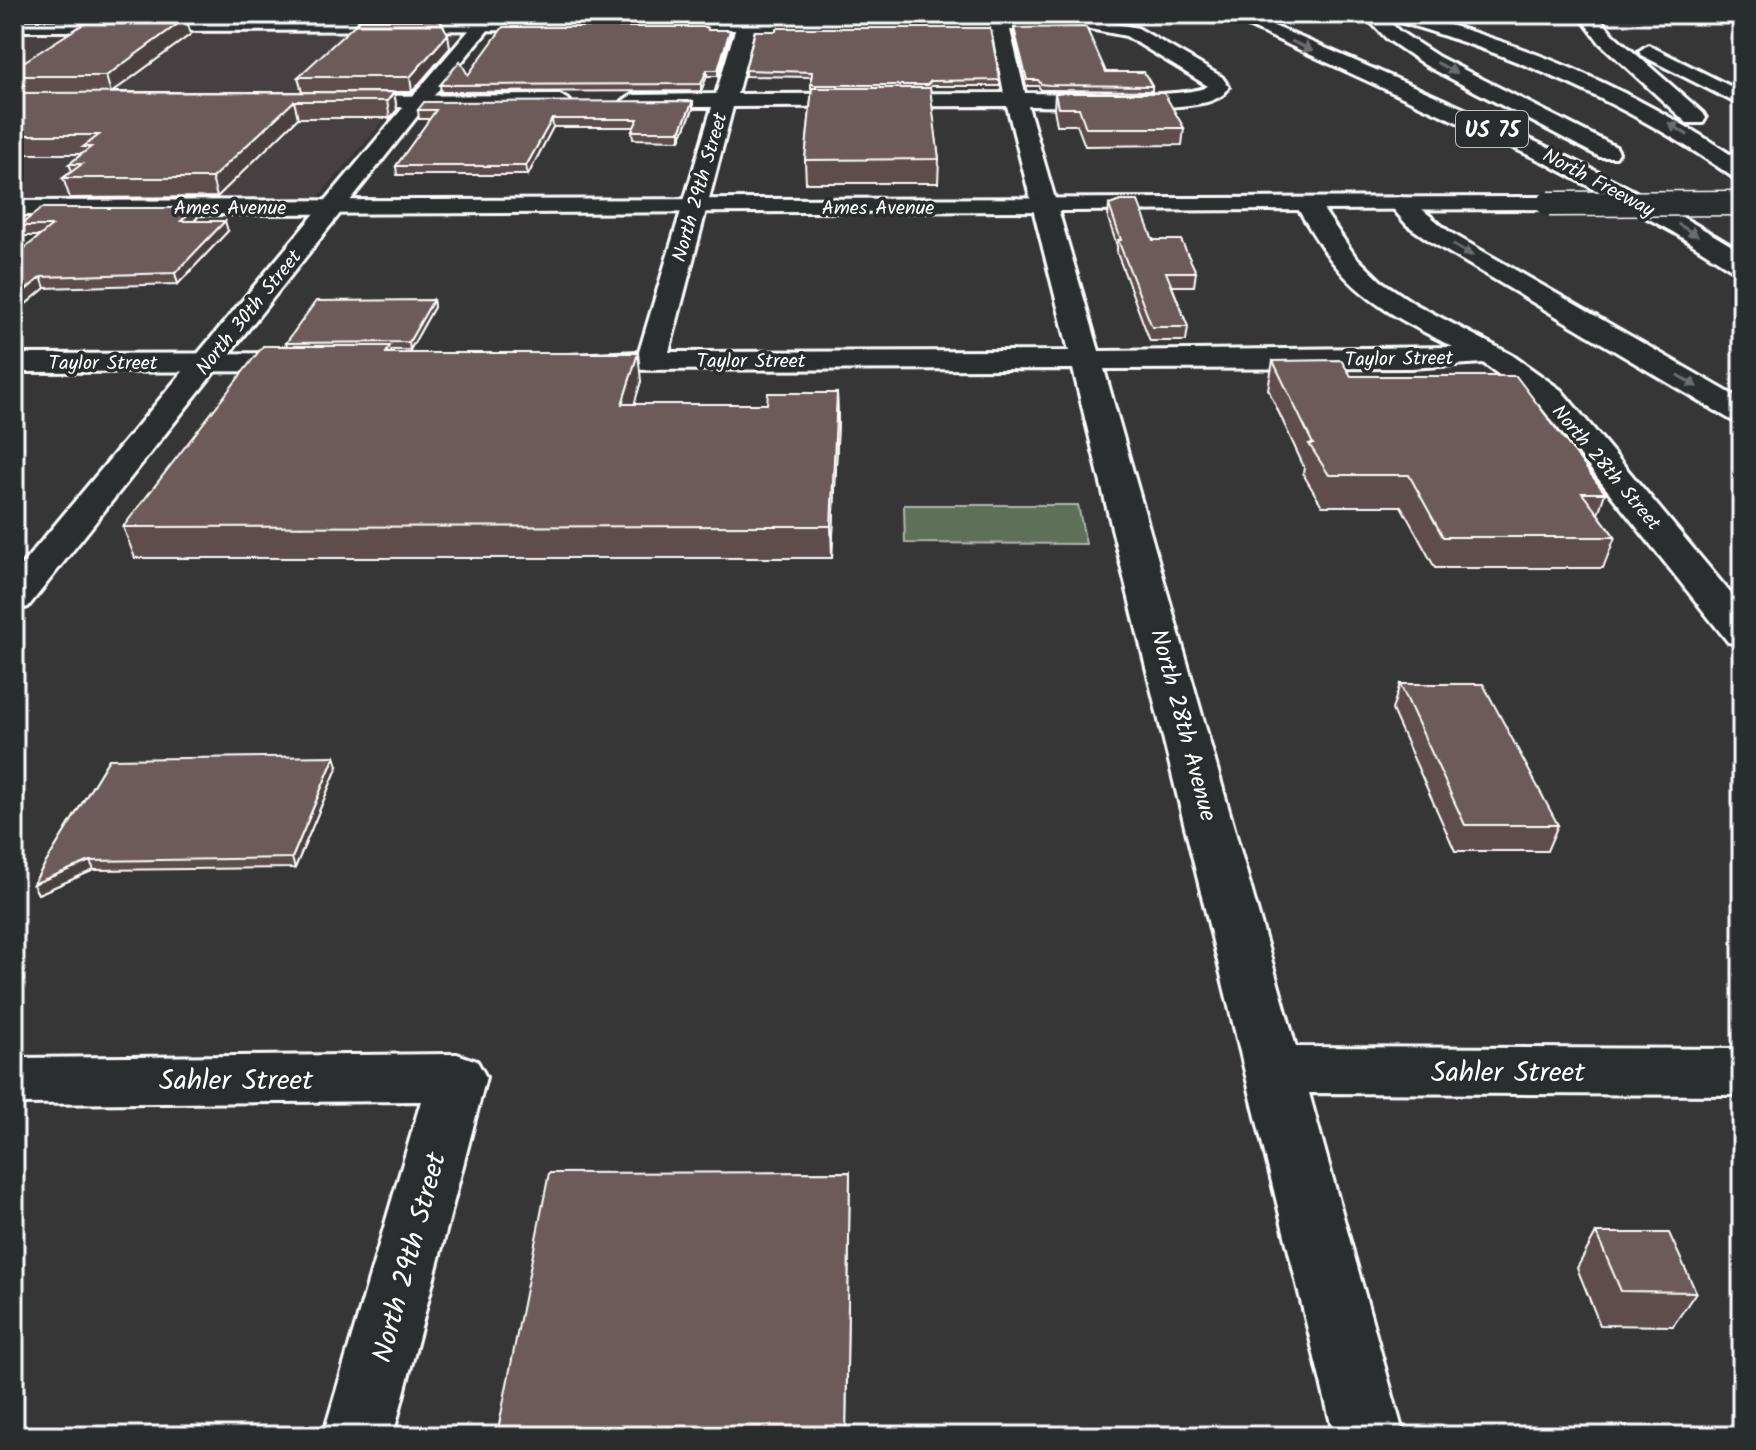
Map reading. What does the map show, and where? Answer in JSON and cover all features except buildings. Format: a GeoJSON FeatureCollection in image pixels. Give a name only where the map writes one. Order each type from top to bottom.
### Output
{"type":"FeatureCollection","features":[{"type":"Feature","properties":{"kind":"main road","name":"North 30th Street"},"geometry":{"type":"LineString","coordinates":[[14,599],[484,20],[503,14]]}},
{"type":"Feature","properties":{"kind":"main road","name":"North Freeway"},"geometry":{"type":"LineString","coordinates":[[1231,14],[1570,165],[1666,217],[1742,264]]}},
{"type":"Feature","properties":{"kind":"main road"},"geometry":{"type":"LineString","coordinates":[[1587,14],[1607,39],[1742,164]]}},
{"type":"Feature","properties":{"kind":"main road"},"geometry":{"type":"LineString","coordinates":[[1603,14],[1625,35],[1653,54],[1742,100]]}},
{"type":"Feature","properties":{"kind":"main road"},"geometry":{"type":"LineString","coordinates":[[1382,18],[1432,61],[1631,165]]}},
{"type":"Feature","properties":{"kind":"main road"},"geometry":{"type":"LineString","coordinates":[[1382,18],[1503,48],[1597,86],[1671,125],[1742,173]]}},
{"type":"Feature","properties":{"kind":"main road"},"geometry":{"type":"LineString","coordinates":[[14,26],[484,20],[998,19],[1101,25],[1132,32],[1215,81],[1217,90],[1193,98],[1176,99],[606,101]]}},
{"type":"Feature","properties":{"kind":"main road","name":"North 28th Avenue"},"geometry":{"type":"LineString","coordinates":[[998,19],[1016,100],[1088,360],[1369,1436]]}},
{"type":"Feature","properties":{"kind":"main road","name":"North 29th Street"},"geometry":{"type":"LineString","coordinates":[[651,361],[747,20]]}},
{"type":"Feature","properties":{"kind":"main road"},"geometry":{"type":"LineString","coordinates":[[310,102],[576,101]]}},
{"type":"Feature","properties":{"kind":"main road"},"geometry":{"type":"LineString","coordinates":[[1655,180],[1727,226]]}},
{"type":"Feature","properties":{"kind":"main road","name":"Ames Avenue"},"geometry":{"type":"LineString","coordinates":[[14,208],[1742,203]]}},
{"type":"Feature","properties":{"kind":"main road","name":"North 28th Street"},"geometry":{"type":"LineString","coordinates":[[1307,204],[1346,262],[1371,287],[1405,310],[1526,377],[1568,415],[1742,633]]}},
{"type":"Feature","properties":{"kind":"main road"},"geometry":{"type":"LineString","coordinates":[[1401,204],[1435,234],[1742,413]]}},
{"type":"Feature","properties":{"kind":"main road","name":"Taylor Street"},"geometry":{"type":"LineString","coordinates":[[557,361],[1411,359],[1488,354]]}},
{"type":"Feature","properties":{"kind":"main road","name":"Taylor Street"},"geometry":{"type":"LineString","coordinates":[[14,363],[343,362]]}},
{"type":"Feature","properties":{"kind":"main road","name":"Sahler Street"},"geometry":{"type":"LineString","coordinates":[[1274,1070],[1742,1072]]}},
{"type":"Feature","properties":{"kind":"main road","name":"North 29th Street"},"geometry":{"type":"LineString","coordinates":[[358,1436],[457,1077]]}},
{"type":"Feature","properties":{"kind":"main road","name":"Sahler Street"},"geometry":{"type":"LineString","coordinates":[[14,1081],[457,1077]]}},
{"type":"Feature","properties":{"kind":"shaded area"},"geometry":{"type":"Polygon","coordinates":[[[464,28],[316,199],[14,200],[14,29],[464,28]]]}},
{"type":"Feature","properties":{"kind":"green space"},"geometry":{"type":"Polygon","coordinates":[[[904,505],[1078,505],[1086,544],[905,543],[904,505]]]}}]}
